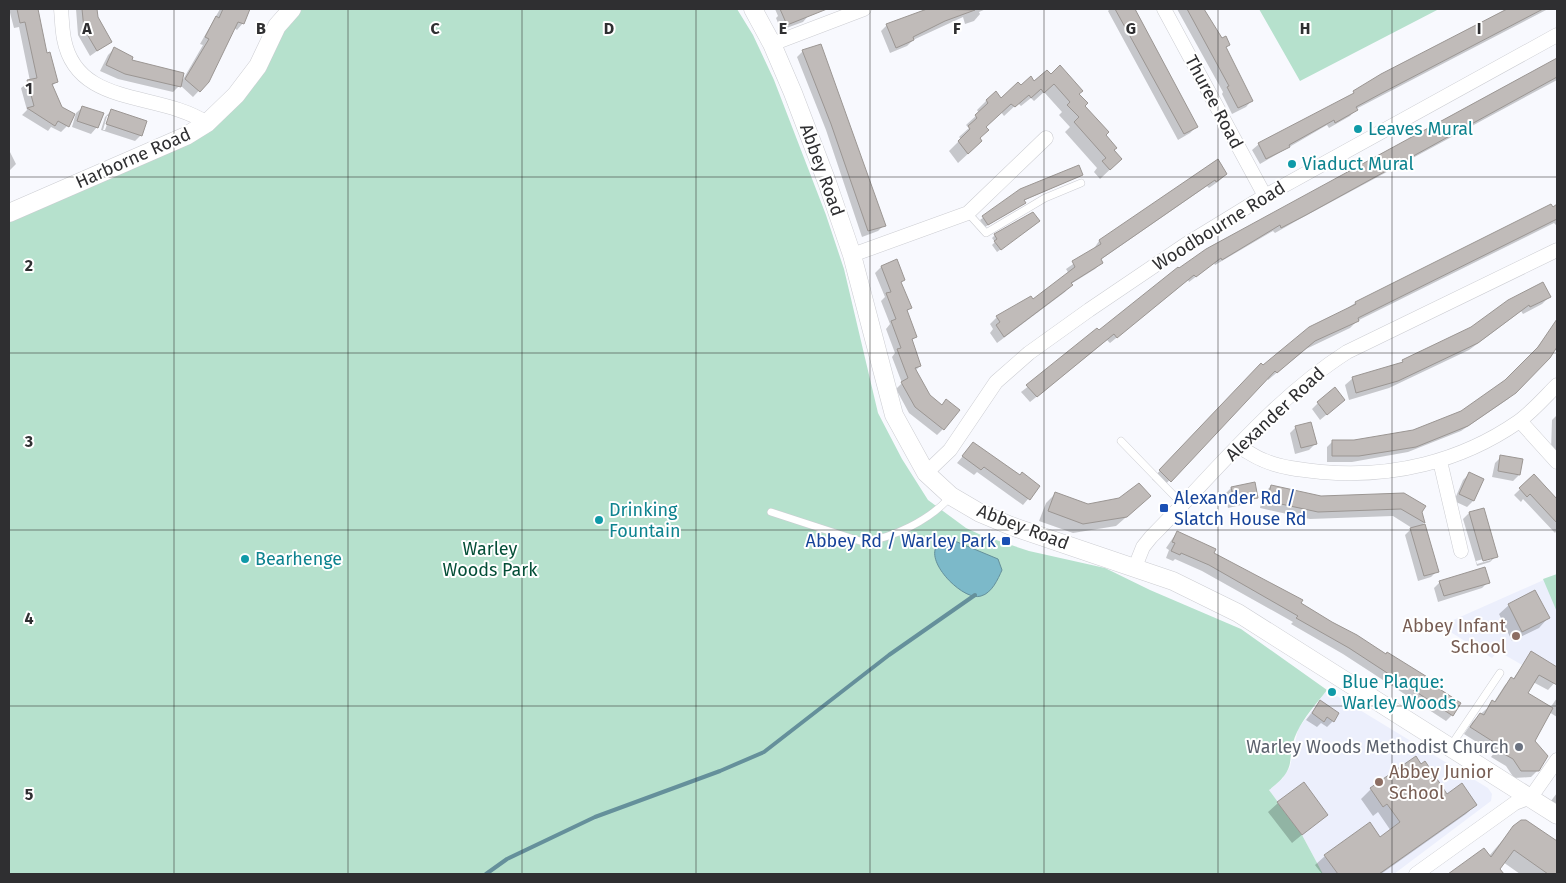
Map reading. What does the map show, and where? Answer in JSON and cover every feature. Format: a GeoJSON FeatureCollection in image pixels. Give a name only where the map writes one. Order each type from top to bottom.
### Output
{"type":"FeatureCollection","features":[{"type":"Feature","properties":{"kind":"street"},"geometry":{"type":"LineString","coordinates":[[61,9],[64,40],[69,56],[83,78],[101,88],[193,114],[207,123]]}},
{"type":"Feature","properties":{"kind":"street","name":"Harborne Road"},"geometry":{"type":"LineString","coordinates":[[9,213],[186,136],[207,123],[242,88],[258,66],[277,26],[292,9]]}},
{"type":"Feature","properties":{"kind":"street","name":"Abbey Road"},"geometry":{"type":"LineString","coordinates":[[753,9],[772,44],[827,182],[852,255],[894,415],[926,473],[951,496],[980,513],[1010,526],[1173,581],[1238,614],[1532,797],[1557,815]]}},
{"type":"Feature","properties":{"kind":"street"},"geometry":{"type":"LineString","coordinates":[[772,44],[864,9]]}},
{"type":"Feature","properties":{"kind":"street","name":"Thuree Road"},"geometry":{"type":"LineString","coordinates":[[1164,9],[1265,196]]}},
{"type":"Feature","properties":{"kind":"street","name":"Woodbourne Road"},"geometry":{"type":"LineString","coordinates":[[926,473],[950,450],[996,382],[1030,353],[1185,245],[1265,196],[1557,35]]}},
{"type":"Feature","properties":{"kind":"street"},"geometry":{"type":"LineString","coordinates":[[852,255],[968,213],[1046,138]]}},
{"type":"Feature","properties":{"kind":"street","name":"Alexander Road"},"geometry":{"type":"LineString","coordinates":[[1135,567],[1144,547],[1292,393],[1348,352],[1557,250]]}},
{"type":"Feature","properties":{"kind":"street"},"geometry":{"type":"LineString","coordinates":[[1239,446],[1263,460],[1299,470],[1341,474],[1400,471],[1440,461],[1491,438],[1520,421],[1557,385]]}},
{"type":"Feature","properties":{"kind":"street"},"geometry":{"type":"LineString","coordinates":[[1520,421],[1557,462]]}},
{"type":"Feature","properties":{"kind":"street"},"geometry":{"type":"LineString","coordinates":[[1440,461],[1461,551]]}},
{"type":"Feature","properties":{"kind":"street"},"geometry":{"type":"LineString","coordinates":[[1416,874],[1515,803],[1532,797],[1557,760]]}},
{"type":"Feature","properties":{"kind":"lane"},"geometry":{"type":"LineString","coordinates":[[968,213],[986,232],[1045,198],[1081,183]]}},
{"type":"Feature","properties":{"kind":"lane"},"geometry":{"type":"LineString","coordinates":[[1121,441],[1183,505]]}},
{"type":"Feature","properties":{"kind":"lane"},"geometry":{"type":"LineString","coordinates":[[771,512],[863,542],[876,540],[895,533],[940,509],[951,496]]}},
{"type":"Feature","properties":{"kind":"lane"},"geometry":{"type":"LineString","coordinates":[[1450,747],[1500,673]]}},
{"type":"Feature","properties":{"kind":"shaded area","name":"Abbey Infant School"},"geometry":{"type":"Polygon","coordinates":[[[1557,574],[1557,685],[1498,651],[1492,658],[1449,631],[1454,624],[1451,621],[1557,574]]]}},
{"type":"Feature","properties":{"kind":"shaded area","name":"Abbey Junior School"},"geometry":{"type":"Polygon","coordinates":[[[1327,690],[1488,788],[1492,794],[1491,801],[1394,874],[1323,874],[1302,835],[1269,790],[1282,779],[1290,767],[1298,729],[1327,690]]]}},
{"type":"Feature","properties":{"kind":"green space","name":"Warley Woods Park"},"geometry":{"type":"Polygon","coordinates":[[[300,9],[737,9],[753,35],[774,80],[826,215],[844,269],[878,413],[902,459],[928,500],[966,528],[981,535],[1029,551],[1105,568],[1150,590],[1241,629],[1327,690],[1297,732],[1285,775],[1269,790],[1302,835],[1323,874],[9,874],[9,222],[120,172],[180,148],[200,137],[300,9]]]}},
{"type":"Feature","properties":{"kind":"green space"},"geometry":{"type":"Polygon","coordinates":[[[1259,9],[1439,9],[1300,81],[1259,9]]]}},
{"type":"Feature","properties":{"kind":"green space"},"geometry":{"type":"Polygon","coordinates":[[[1557,574],[1557,612],[1543,579],[1557,574]]]}},
{"type":"Feature","properties":{"kind":"water"},"geometry":{"type":"Polygon","coordinates":[[[950,539],[998,559],[1002,570],[988,592],[981,596],[972,596],[962,591],[943,573],[937,562],[935,552],[939,544],[950,539]]]}},
{"type":"Feature","properties":{"kind":"building"},"geometry":{"type":"Polygon","coordinates":[[[17,9],[38,9],[47,53],[50,52],[58,82],[52,84],[62,107],[75,114],[69,127],[58,121],[55,126],[27,108],[34,106],[27,80],[37,78],[25,22],[20,23],[17,9]]]}},
{"type":"Feature","properties":{"kind":"building"},"geometry":{"type":"Polygon","coordinates":[[[82,9],[97,9],[98,17],[112,42],[97,51],[84,29],[82,9]]]}},
{"type":"Feature","properties":{"kind":"building"},"geometry":{"type":"Polygon","coordinates":[[[223,9],[250,9],[244,24],[238,22],[209,82],[200,92],[185,79],[209,39],[205,37],[216,16],[219,18],[223,9]]]}},
{"type":"Feature","properties":{"kind":"building"},"geometry":{"type":"Polygon","coordinates":[[[780,9],[827,9],[787,25],[780,9]]]}},
{"type":"Feature","properties":{"kind":"building"},"geometry":{"type":"Polygon","coordinates":[[[927,9],[975,10],[945,21],[913,37],[914,40],[896,48],[886,24],[927,9]]]}},
{"type":"Feature","properties":{"kind":"building"},"geometry":{"type":"Polygon","coordinates":[[[1115,9],[1135,9],[1198,127],[1184,134],[1115,9]]]}},
{"type":"Feature","properties":{"kind":"building"},"geometry":{"type":"Polygon","coordinates":[[[1187,9],[1204,9],[1222,38],[1226,36],[1230,45],[1226,47],[1253,101],[1238,108],[1227,87],[1229,86],[1187,9]]]}},
{"type":"Feature","properties":{"kind":"building"},"geometry":{"type":"Polygon","coordinates":[[[1507,9],[1543,9],[1356,107],[1358,110],[1335,123],[1334,120],[1289,145],[1290,147],[1266,159],[1258,143],[1354,93],[1353,91],[1381,74],[1507,9]]]}},
{"type":"Feature","properties":{"kind":"building"},"geometry":{"type":"Polygon","coordinates":[[[821,44],[886,226],[868,231],[831,124],[802,50],[821,44]]]}},
{"type":"Feature","properties":{"kind":"building"},"geometry":{"type":"Polygon","coordinates":[[[114,47],[133,57],[132,60],[184,73],[181,87],[125,74],[106,65],[114,47]]]}},
{"type":"Feature","properties":{"kind":"building"},"geometry":{"type":"Polygon","coordinates":[[[1557,58],[1557,77],[1306,215],[1281,228],[1280,225],[1222,260],[1221,258],[1196,277],[1194,275],[1117,338],[1114,334],[1037,397],[1026,385],[1097,328],[1099,330],[1178,267],[1206,249],[1557,58]]]}},
{"type":"Feature","properties":{"kind":"building"},"geometry":{"type":"Polygon","coordinates":[[[1060,65],[1083,91],[1079,94],[1088,103],[1085,106],[1109,132],[1106,135],[1117,148],[1114,150],[1122,159],[1110,170],[1102,161],[1106,158],[1074,122],[1079,117],[1067,105],[1070,102],[1054,84],[1044,93],[1041,89],[1031,98],[1029,95],[1015,107],[1011,104],[986,127],[989,130],[980,138],[982,141],[968,154],[958,141],[970,129],[968,126],[977,118],[975,115],[988,103],[986,100],[996,91],[1001,98],[1018,82],[1021,85],[1031,76],[1034,81],[1047,70],[1051,74],[1060,65]]]}},
{"type":"Feature","properties":{"kind":"building"},"geometry":{"type":"Polygon","coordinates":[[[82,106],[104,113],[98,128],[77,121],[82,106]]]}},
{"type":"Feature","properties":{"kind":"building"},"geometry":{"type":"Polygon","coordinates":[[[111,109],[147,121],[142,136],[106,124],[111,109]]]}},
{"type":"Feature","properties":{"kind":"building"},"geometry":{"type":"Polygon","coordinates":[[[1218,159],[1227,174],[1216,182],[1215,180],[1101,259],[1103,263],[1071,283],[1073,285],[1004,337],[996,325],[1000,322],[996,316],[1031,296],[1033,299],[1075,267],[1072,261],[1101,244],[1099,240],[1218,159]]]}},
{"type":"Feature","properties":{"kind":"building"},"geometry":{"type":"Polygon","coordinates":[[[1079,165],[1083,175],[1024,200],[1026,203],[988,225],[982,216],[1020,189],[1079,165]]]}},
{"type":"Feature","properties":{"kind":"building"},"geometry":{"type":"Polygon","coordinates":[[[1551,204],[1553,207],[1557,204],[1557,219],[1358,318],[1359,321],[1315,341],[1277,373],[1275,371],[1171,482],[1159,470],[1261,363],[1263,365],[1309,327],[1551,204]]]}},
{"type":"Feature","properties":{"kind":"building"},"geometry":{"type":"Polygon","coordinates":[[[1033,212],[1040,221],[1001,250],[994,241],[997,239],[994,234],[1033,212]]]}},
{"type":"Feature","properties":{"kind":"building"},"geometry":{"type":"Polygon","coordinates":[[[897,259],[905,280],[901,282],[912,308],[907,310],[917,337],[912,339],[921,366],[915,368],[930,395],[942,405],[946,399],[960,410],[944,430],[915,407],[901,382],[908,378],[897,349],[901,348],[891,321],[896,319],[886,293],[891,292],[881,266],[897,259]]]}},
{"type":"Feature","properties":{"kind":"building"},"geometry":{"type":"Polygon","coordinates":[[[1543,282],[1551,297],[1530,307],[1529,305],[1478,343],[1398,381],[1356,393],[1352,377],[1403,362],[1402,360],[1471,327],[1508,300],[1543,282]]]}},
{"type":"Feature","properties":{"kind":"building"},"geometry":{"type":"Polygon","coordinates":[[[1557,319],[1557,347],[1550,358],[1516,393],[1468,426],[1416,447],[1359,456],[1332,456],[1332,440],[1354,440],[1413,430],[1461,411],[1505,380],[1538,347],[1557,319]]]}},
{"type":"Feature","properties":{"kind":"building"},"geometry":{"type":"Polygon","coordinates":[[[1335,387],[1345,400],[1327,415],[1317,402],[1335,387]]]}},
{"type":"Feature","properties":{"kind":"building"},"geometry":{"type":"Polygon","coordinates":[[[1311,422],[1317,444],[1301,448],[1295,426],[1311,422]]]}},
{"type":"Feature","properties":{"kind":"building"},"geometry":{"type":"Polygon","coordinates":[[[973,442],[1020,475],[1022,472],[1040,486],[1030,500],[984,467],[981,470],[962,456],[973,442]]]}},
{"type":"Feature","properties":{"kind":"building"},"geometry":{"type":"Polygon","coordinates":[[[1500,455],[1523,459],[1520,475],[1498,471],[1500,455]]]}},
{"type":"Feature","properties":{"kind":"building"},"geometry":{"type":"Polygon","coordinates":[[[1469,472],[1484,479],[1474,501],[1459,494],[1469,472]]]}},
{"type":"Feature","properties":{"kind":"building"},"geometry":{"type":"Polygon","coordinates":[[[1534,474],[1557,499],[1557,523],[1530,494],[1527,497],[1519,488],[1534,474]]]}},
{"type":"Feature","properties":{"kind":"building"},"geometry":{"type":"Polygon","coordinates":[[[1255,482],[1258,498],[1234,502],[1231,487],[1255,482]]]}},
{"type":"Feature","properties":{"kind":"building"},"geometry":{"type":"Polygon","coordinates":[[[1139,483],[1151,496],[1127,517],[1083,524],[1048,511],[1055,492],[1088,504],[1119,498],[1139,483]]]}},
{"type":"Feature","properties":{"kind":"building"},"geometry":{"type":"Polygon","coordinates":[[[1271,485],[1321,496],[1404,493],[1426,506],[1422,512],[1425,523],[1401,509],[1318,512],[1267,501],[1271,485]]]}},
{"type":"Feature","properties":{"kind":"building"},"geometry":{"type":"Polygon","coordinates":[[[1484,508],[1498,557],[1483,561],[1469,512],[1484,508]]]}},
{"type":"Feature","properties":{"kind":"building"},"geometry":{"type":"Polygon","coordinates":[[[1425,524],[1439,572],[1424,576],[1410,528],[1425,524]]]}},
{"type":"Feature","properties":{"kind":"building"},"geometry":{"type":"Polygon","coordinates":[[[1177,531],[1216,549],[1214,553],[1303,600],[1301,603],[1437,683],[1435,686],[1461,703],[1453,716],[1349,648],[1296,618],[1298,616],[1209,565],[1181,553],[1180,555],[1171,551],[1175,543],[1172,542],[1177,531]]]}},
{"type":"Feature","properties":{"kind":"building"},"geometry":{"type":"Polygon","coordinates":[[[1485,567],[1490,583],[1444,596],[1439,581],[1485,567]]]}},
{"type":"Feature","properties":{"kind":"building"},"geometry":{"type":"Polygon","coordinates":[[[1535,590],[1550,618],[1522,632],[1508,604],[1535,590]]]}},
{"type":"Feature","properties":{"kind":"building"},"geometry":{"type":"Polygon","coordinates":[[[1531,651],[1557,667],[1557,685],[1539,675],[1528,693],[1553,708],[1535,741],[1548,756],[1539,771],[1521,771],[1513,759],[1497,750],[1500,746],[1470,727],[1480,713],[1484,715],[1492,700],[1495,702],[1511,677],[1514,679],[1531,651]]]}},
{"type":"Feature","properties":{"kind":"building"},"geometry":{"type":"Polygon","coordinates":[[[1320,700],[1339,713],[1334,722],[1327,717],[1324,722],[1312,713],[1320,700]]]}},
{"type":"Feature","properties":{"kind":"building","name":"Abbey Junior School"},"geometry":{"type":"Polygon","coordinates":[[[1416,756],[1421,764],[1425,761],[1447,794],[1462,783],[1477,805],[1379,874],[1338,874],[1324,855],[1370,822],[1380,837],[1400,822],[1387,804],[1383,807],[1370,788],[1416,756]]]}},
{"type":"Feature","properties":{"kind":"building"},"geometry":{"type":"Polygon","coordinates":[[[1304,782],[1328,815],[1302,835],[1277,802],[1304,782]]]}},
{"type":"Feature","properties":{"kind":"building"},"geometry":{"type":"Polygon","coordinates":[[[1521,820],[1526,820],[1557,841],[1557,874],[1548,874],[1514,850],[1500,869],[1504,874],[1448,874],[1484,848],[1491,857],[1513,826],[1521,820]]]}},
{"type":"Feature","properties":{"kind":"waterway"},"geometry":{"type":"LineString","coordinates":[[486,874],[507,859],[595,817],[720,771],[764,752],[889,655],[975,595]]}},
{"type":"Feature","properties":{"kind":"place","name":"Leaves Mural"},"geometry":{"type":"Point","coordinates":[1358,129]}},
{"type":"Feature","properties":{"kind":"place","name":"Viaduct Mural"},"geometry":{"type":"Point","coordinates":[1292,164]}},
{"type":"Feature","properties":{"kind":"place","name":"Alexander Rd / Slatch House Rd"},"geometry":{"type":"Point","coordinates":[1164,508]}},
{"type":"Feature","properties":{"kind":"place","name":"Drinking Fountain"},"geometry":{"type":"Point","coordinates":[599,520]}},
{"type":"Feature","properties":{"kind":"place","name":"Abbey Rd / Warley Park"},"geometry":{"type":"Point","coordinates":[1006,541]}},
{"type":"Feature","properties":{"kind":"place","name":"Bearhenge"},"geometry":{"type":"Point","coordinates":[245,559]}},
{"type":"Feature","properties":{"kind":"place","name":"Abbey Infant School"},"geometry":{"type":"Point","coordinates":[1516,636]}},
{"type":"Feature","properties":{"kind":"place","name":"Blue Plaque: Warley Woods"},"geometry":{"type":"Point","coordinates":[1332,692]}},
{"type":"Feature","properties":{"kind":"place","name":"Warley Woods Methodist Church"},"geometry":{"type":"Point","coordinates":[1519,747]}},
{"type":"Feature","properties":{"kind":"place","name":"Abbey Junior School"},"geometry":{"type":"Point","coordinates":[1379,782]}}]}
